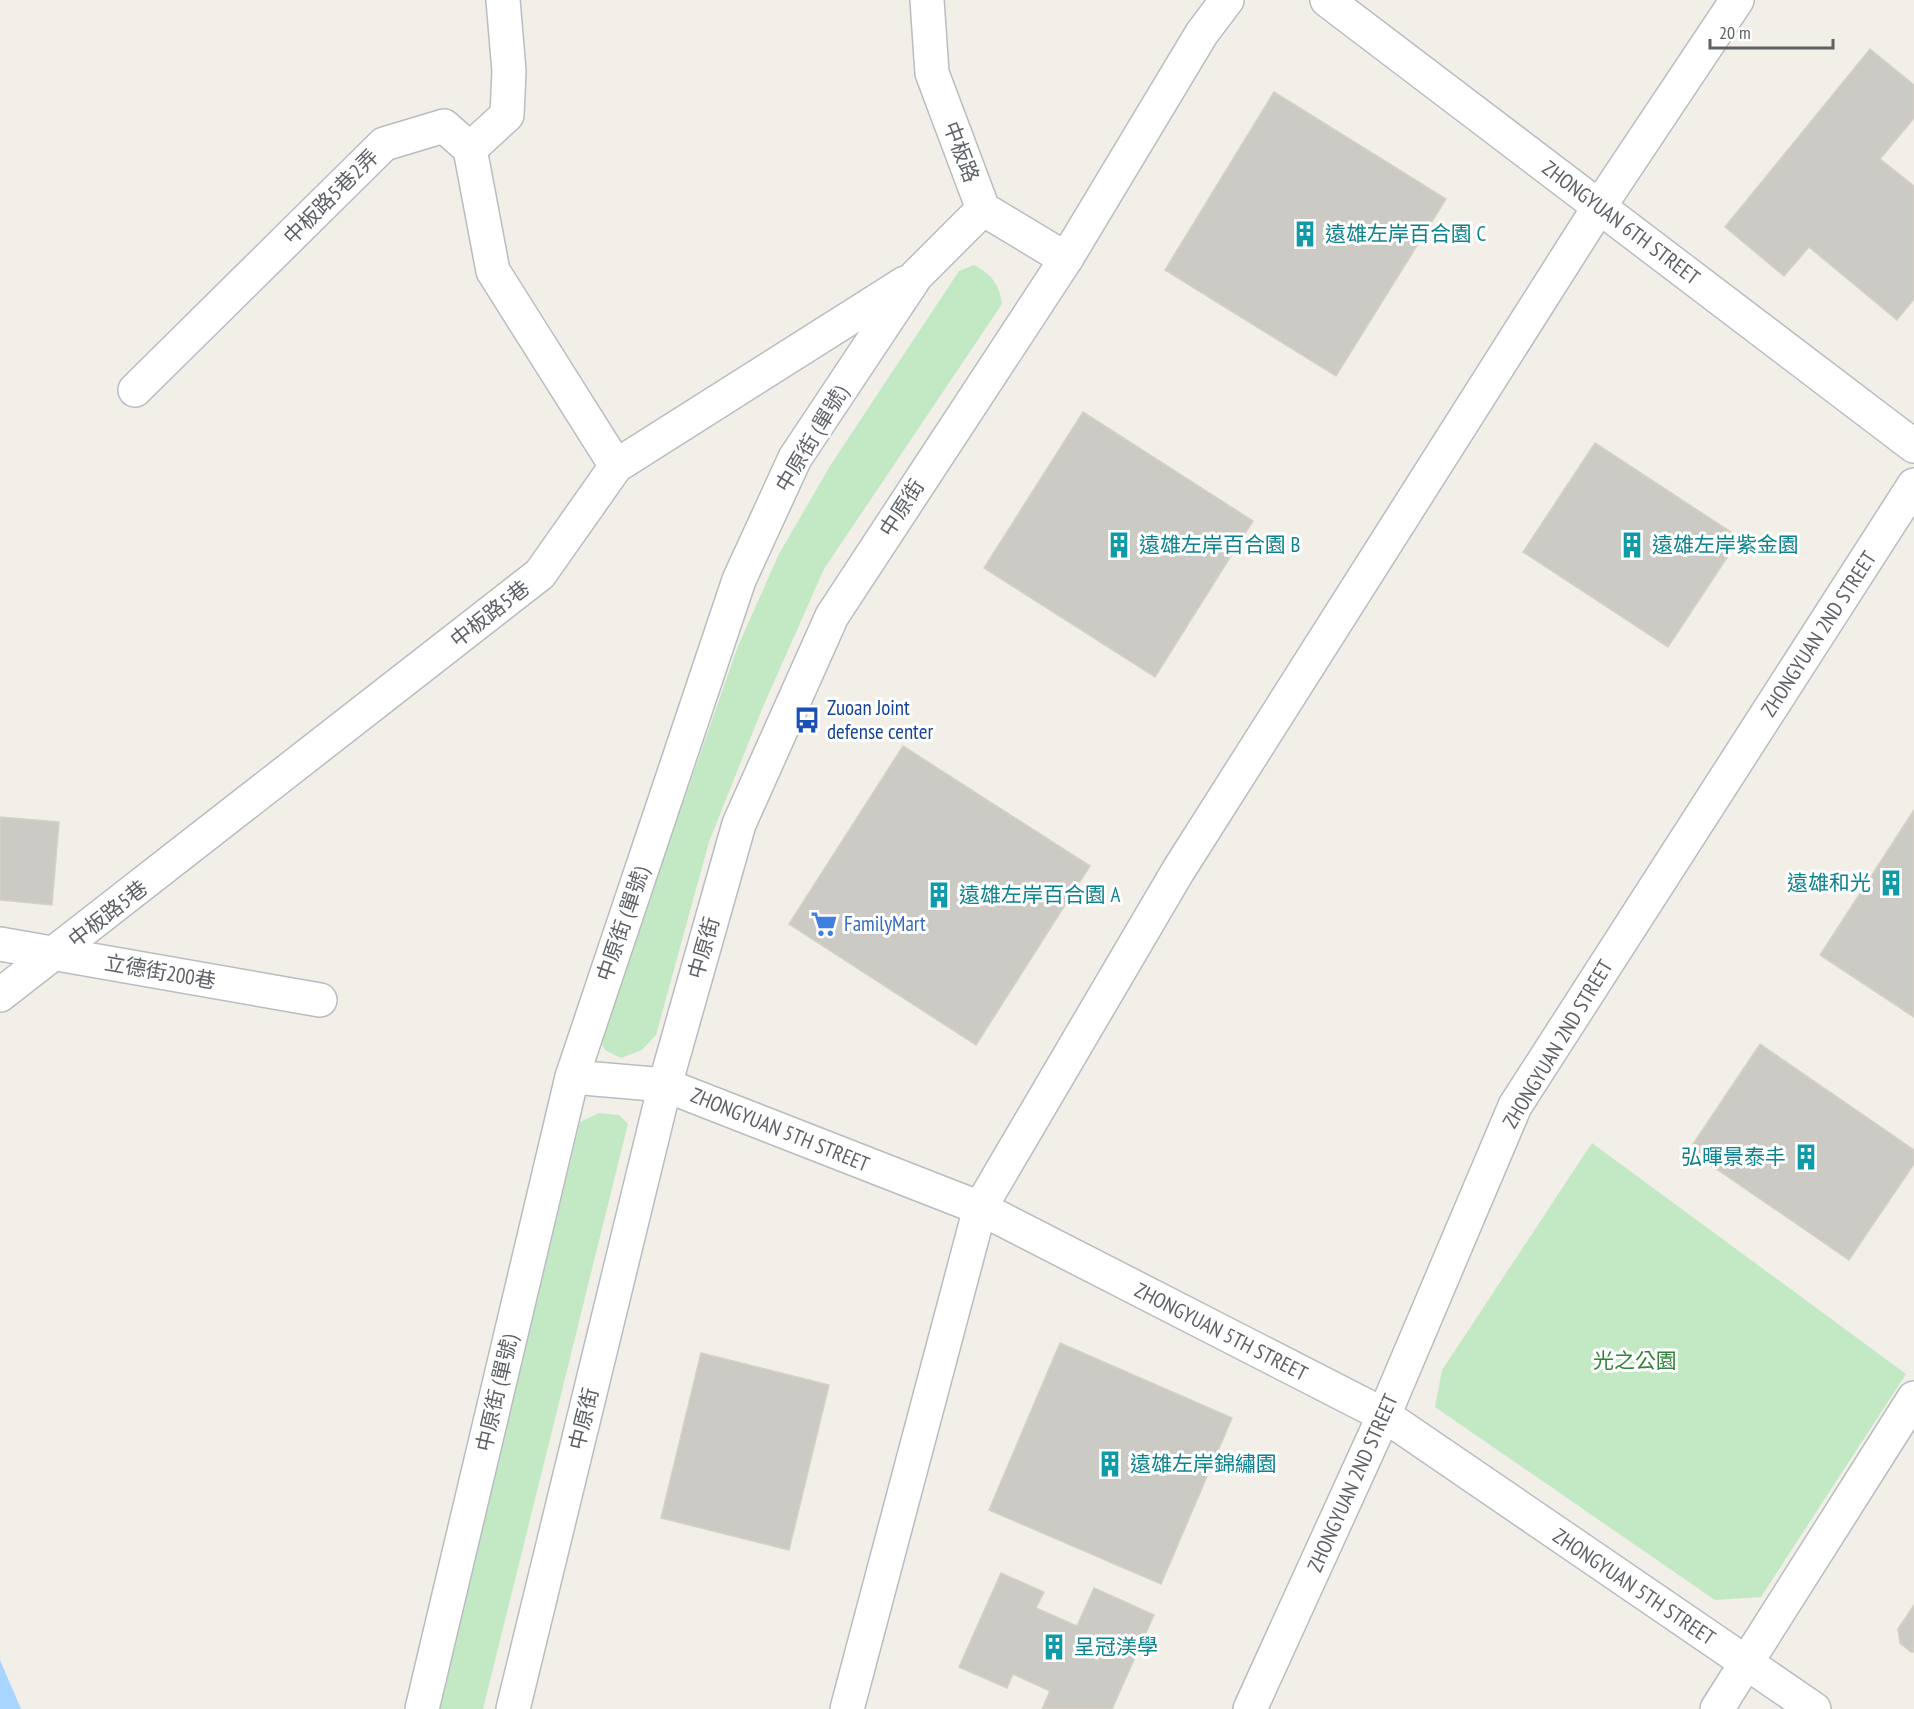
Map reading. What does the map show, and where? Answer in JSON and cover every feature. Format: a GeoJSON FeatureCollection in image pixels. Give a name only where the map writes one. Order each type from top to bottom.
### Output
{"type":"FeatureCollection","features":[{"type":"Feature","properties":{"kind":"street"},"geometry":{"type":"LineString","coordinates":[[503,0],[509,70],[507,115],[470,149],[493,271],[616,466]]}},
{"type":"Feature","properties":{"kind":"street","name":"中板路"},"geometry":{"type":"LineString","coordinates":[[927,0],[932,73],[983,209],[1066,259]]}},
{"type":"Feature","properties":{"kind":"street","name":"中原街"},"geometry":{"type":"LineString","coordinates":[[513,1709],[665,1084],[739,824],[832,616],[1066,259],[1202,33],[1227,0]]}},
{"type":"Feature","properties":{"kind":"street","name":"ZHONGYUAN 6TH STREET"},"geometry":{"type":"LineString","coordinates":[[1327,0],[1914,446]]}},
{"type":"Feature","properties":{"kind":"street"},"geometry":{"type":"LineString","coordinates":[[847,1709],[980,1208],[1178,871],[1599,207],[1737,0]]}},
{"type":"Feature","properties":{"kind":"street","name":"中板路5巷2弄"},"geometry":{"type":"LineString","coordinates":[[135,390],[384,144],[444,126],[470,149]]}},
{"type":"Feature","properties":{"kind":"street","name":"中原街 (單號)"},"geometry":{"type":"LineString","coordinates":[[422,1709],[572,1077],[739,580],[795,458],[916,276],[983,209]]}},
{"type":"Feature","properties":{"kind":"street","name":"中板路5巷"},"geometry":{"type":"LineString","coordinates":[[0,995],[57,954],[540,574],[616,466],[916,276]]}},
{"type":"Feature","properties":{"kind":"street","name":"ZHONGYUAN 2ND STREET"},"geometry":{"type":"LineString","coordinates":[[1250,1709],[1384,1415],[1515,1106],[1914,485]]}},
{"type":"Feature","properties":{"kind":"street","name":"立德街200巷"},"geometry":{"type":"LineString","coordinates":[[0,944],[320,1000]]}},
{"type":"Feature","properties":{"kind":"street","name":"ZHONGYUAN 5TH STREET"},"geometry":{"type":"LineString","coordinates":[[572,1077],[665,1084],[980,1208],[1384,1415],[1814,1709]]}},
{"type":"Feature","properties":{"kind":"street"},"geometry":{"type":"LineString","coordinates":[[1717,1709],[1914,1398]]}},
{"type":"Feature","properties":{"kind":"green space"},"geometry":{"type":"Polygon","coordinates":[[[974,265],[993,280],[1002,304],[824,569],[762,709],[709,842],[656,1035],[642,1050],[621,1058],[605,1050],[600,1040],[738,646],[779,554],[830,466],[959,271],[974,265]]]}},
{"type":"Feature","properties":{"kind":"green space"},"geometry":{"type":"Polygon","coordinates":[[[599,1113],[619,1115],[628,1124],[483,1709],[439,1709],[580,1122],[599,1113]]]}},
{"type":"Feature","properties":{"kind":"green space","name":"光之公園"},"geometry":{"type":"Polygon","coordinates":[[[1592,1143],[1906,1374],[1761,1597],[1715,1600],[1435,1407],[1442,1370],[1592,1143]]]}},
{"type":"Feature","properties":{"kind":"water"},"geometry":{"type":"Polygon","coordinates":[[[0,1660],[21,1709],[0,1709],[0,1660]]]}},
{"type":"Feature","properties":{"kind":"building"},"geometry":{"type":"Polygon","coordinates":[[[1870,49],[1914,85],[1914,118],[1880,159],[1914,186],[1914,299],[1897,320],[1809,247],[1784,276],[1725,227],[1870,49]]]}},
{"type":"Feature","properties":{"kind":"building","name":"遠雄左岸百合園 C"},"geometry":{"type":"Polygon","coordinates":[[[1274,92],[1446,199],[1336,376],[1165,270],[1274,92]]]}},
{"type":"Feature","properties":{"kind":"building","name":"遠雄左岸百合園 B"},"geometry":{"type":"Polygon","coordinates":[[[1083,412],[1253,521],[1155,677],[984,568],[1083,412]]]}},
{"type":"Feature","properties":{"kind":"building","name":"遠雄左岸紫金園"},"geometry":{"type":"Polygon","coordinates":[[[1595,443],[1740,538],[1668,647],[1523,552],[1595,443]]]}},
{"type":"Feature","properties":{"kind":"building","name":"遠雄左岸百合園 A"},"geometry":{"type":"Polygon","coordinates":[[[903,746],[1090,866],[976,1045],[789,924],[903,746]]]}},
{"type":"Feature","properties":{"kind":"building","name":"遠雄和光"},"geometry":{"type":"Polygon","coordinates":[[[1914,810],[1914,1017],[1820,955],[1914,810]]]}},
{"type":"Feature","properties":{"kind":"building"},"geometry":{"type":"Polygon","coordinates":[[[0,817],[59,822],[52,905],[0,900],[0,817]]]}},
{"type":"Feature","properties":{"kind":"building","name":"弘暉景泰丰"},"geometry":{"type":"Polygon","coordinates":[[[1760,1044],[1914,1150],[1914,1164],[1849,1260],[1689,1150],[1760,1044]]]}},
{"type":"Feature","properties":{"kind":"building","name":"遠雄左岸錦繡園"},"geometry":{"type":"Polygon","coordinates":[[[1060,1343],[1232,1418],[1161,1584],[989,1510],[1060,1343]]]}},
{"type":"Feature","properties":{"kind":"building"},"geometry":{"type":"Polygon","coordinates":[[[701,1353],[829,1385],[789,1550],[661,1518],[701,1353]]]}},
{"type":"Feature","properties":{"kind":"building","name":"呈冠渼學"},"geometry":{"type":"Polygon","coordinates":[[[1001,1573],[1044,1592],[1036,1608],[1077,1626],[1094,1588],[1154,1615],[1112,1709],[1042,1709],[1050,1691],[1013,1674],[1007,1688],[959,1667],[1001,1573]]]}},
{"type":"Feature","properties":{"kind":"building"},"geometry":{"type":"Polygon","coordinates":[[[1914,1605],[1914,1652],[1911,1652],[1900,1643],[1898,1629],[1914,1605]]]}},
{"type":"Feature","properties":{"kind":"place","name":"遠雄左岸百合園 C"},"geometry":{"type":"Point","coordinates":[1305,234]}},
{"type":"Feature","properties":{"kind":"place","name":"遠雄左岸百合園 B"},"geometry":{"type":"Point","coordinates":[1119,545]}},
{"type":"Feature","properties":{"kind":"place","name":"遠雄左岸紫金園"},"geometry":{"type":"Point","coordinates":[1632,545]}},
{"type":"Feature","properties":{"kind":"place","name":"Zuoan Joint defense center"},"geometry":{"type":"Point","coordinates":[807,720]}},
{"type":"Feature","properties":{"kind":"place","name":"遠雄和光"},"geometry":{"type":"Point","coordinates":[1891,883]}},
{"type":"Feature","properties":{"kind":"place","name":"遠雄左岸百合園 A"},"geometry":{"type":"Point","coordinates":[939,895]}},
{"type":"Feature","properties":{"kind":"place","name":"FamilyMart"},"geometry":{"type":"Point","coordinates":[824,924]}},
{"type":"Feature","properties":{"kind":"place","name":"弘暉景泰丰"},"geometry":{"type":"Point","coordinates":[1806,1157]}},
{"type":"Feature","properties":{"kind":"place","name":"遠雄左岸錦繡園"},"geometry":{"type":"Point","coordinates":[1110,1464]}},
{"type":"Feature","properties":{"kind":"place","name":"呈冠渼學"},"geometry":{"type":"Point","coordinates":[1054,1647]}}]}
